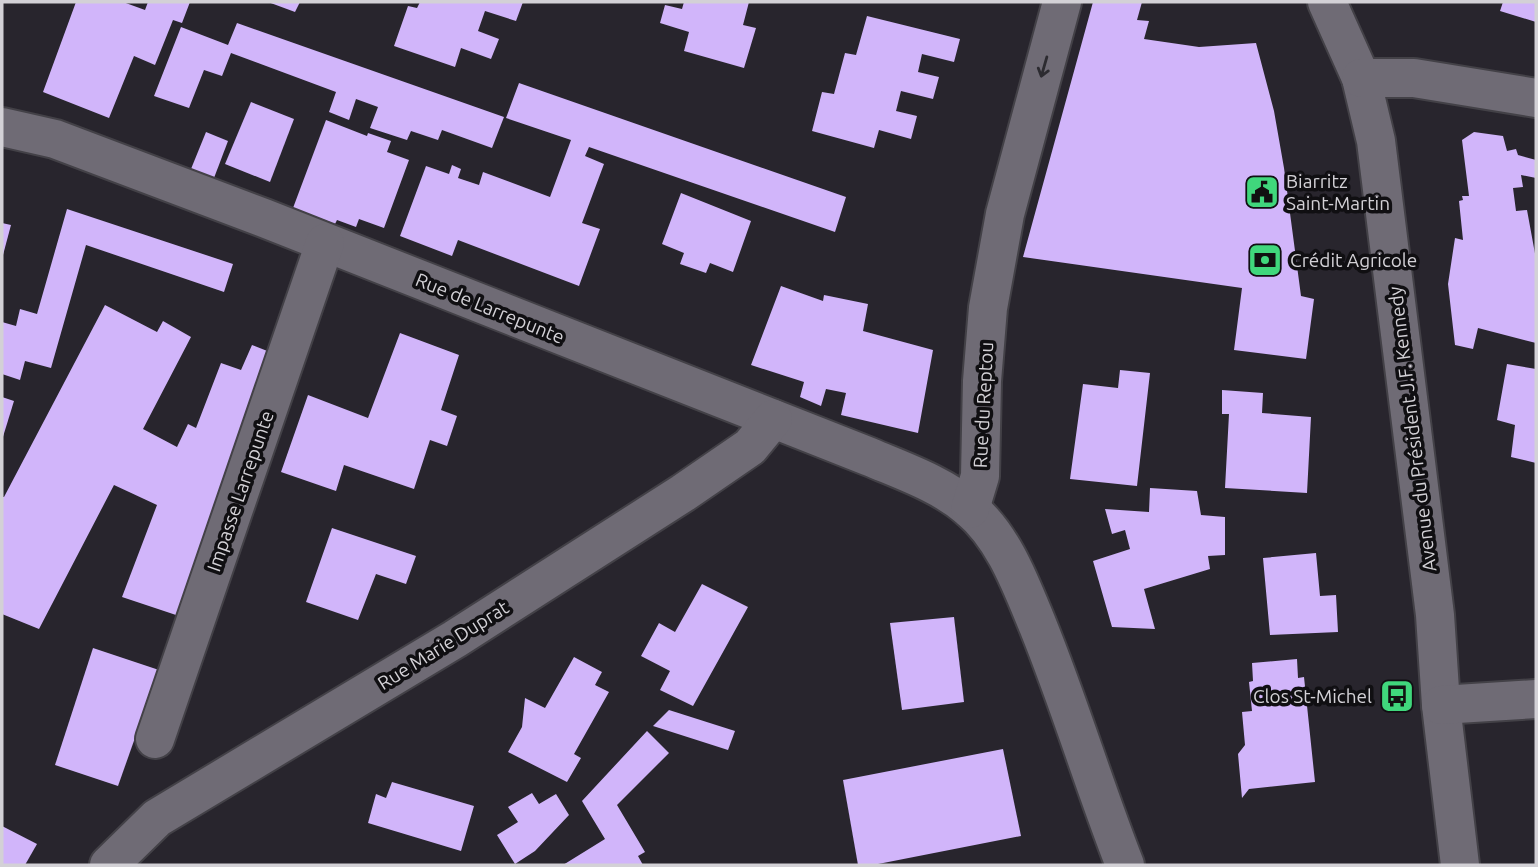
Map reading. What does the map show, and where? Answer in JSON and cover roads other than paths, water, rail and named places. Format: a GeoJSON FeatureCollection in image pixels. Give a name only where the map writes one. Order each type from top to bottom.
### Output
{"type":"FeatureCollection","features":[{"type":"Feature","properties":{"kind":"street","name":"Rue du Reptou"},"geometry":{"type":"LineString","coordinates":[[970,509],[980,476],[982,381],[988,309],[1005,214],[1062,2]]}},
{"type":"Feature","properties":{"kind":"street","name":"Avenue du Président J.F. Kennedy"},"geometry":{"type":"LineString","coordinates":[[1328,2],[1361,78],[1376,141],[1435,615],[1441,705],[1461,865]]}},
{"type":"Feature","properties":{"kind":"street"},"geometry":{"type":"LineString","coordinates":[[1361,78],[1414,78],[1536,98]]}},
{"type":"Feature","properties":{"kind":"street","name":"Rue de Larrepunte"},"geometry":{"type":"LineString","coordinates":[[2,127],[55,139],[773,419],[916,477],[970,509]]}},
{"type":"Feature","properties":{"kind":"street","name":"Impasse Larrepunte"},"geometry":{"type":"LineString","coordinates":[[156,739],[325,243]]}},
{"type":"Feature","properties":{"kind":"street","name":"Rue Marie Duprat"},"geometry":{"type":"LineString","coordinates":[[109,865],[157,818],[455,639],[683,493],[750,447],[773,419]]}},
{"type":"Feature","properties":{"kind":"street"},"geometry":{"type":"LineString","coordinates":[[970,509],[1000,545],[1015,569],[1053,662],[1125,865]]}},
{"type":"Feature","properties":{"kind":"street"},"geometry":{"type":"LineString","coordinates":[[1441,705],[1536,699]]}},
{"type":"Feature","properties":{"kind":"place","name":"Biarritz Saint-Martin"},"geometry":{"type":"Point","coordinates":[1262,192]}},
{"type":"Feature","properties":{"kind":"place","name":"Crédit Agricole"},"geometry":{"type":"Point","coordinates":[1265,260]}},
{"type":"Feature","properties":{"kind":"place","name":"Clos St-Michel"},"geometry":{"type":"Point","coordinates":[1397,696]}}]}
